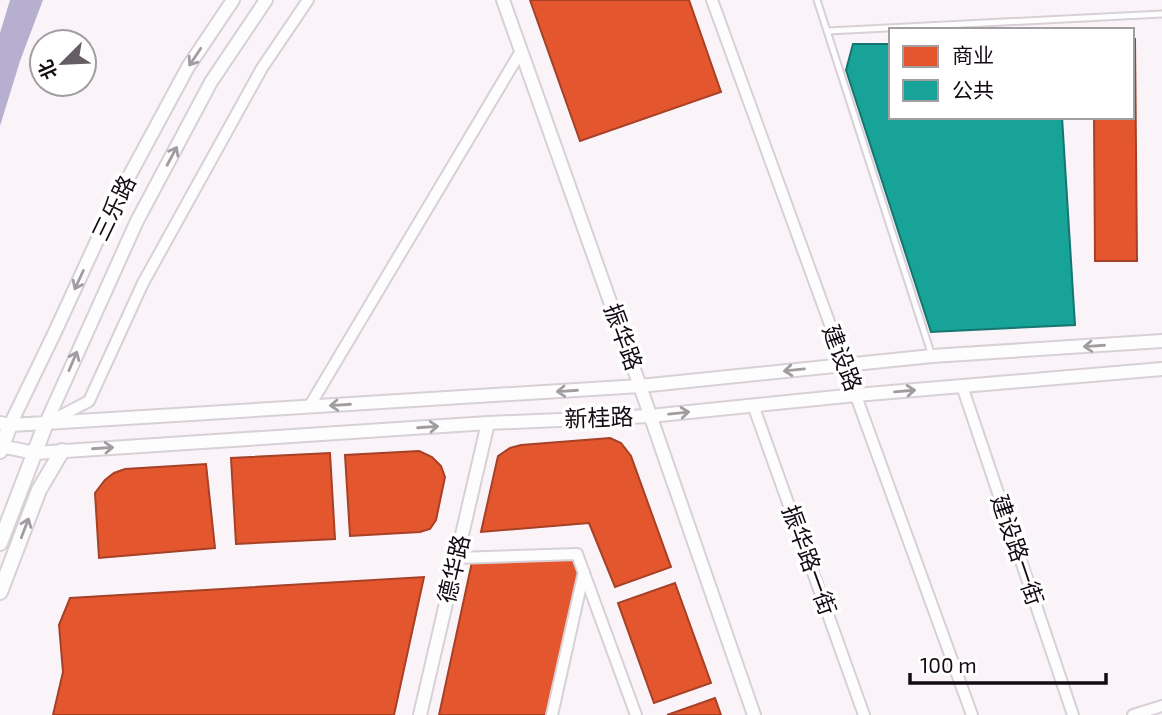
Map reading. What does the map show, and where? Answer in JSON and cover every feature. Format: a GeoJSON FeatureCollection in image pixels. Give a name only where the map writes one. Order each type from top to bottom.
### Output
{"type":"FeatureCollection","features":[{"type":"Feature","properties":{"kind":"main road"},"geometry":{"type":"LineString","coordinates":[[0,543],[46,423]]}},
{"type":"Feature","properties":{"kind":"main road"},"geometry":{"type":"LineString","coordinates":[[0,448],[5,424]]}},
{"type":"Feature","properties":{"kind":"main road"},"geometry":{"type":"LineString","coordinates":[[0,592],[39,490],[62,451]]}},
{"type":"Feature","properties":{"kind":"street","name":"三乐路"},"geometry":{"type":"LineString","coordinates":[[5,424],[55,332],[112,208],[188,67],[233,0]]}},
{"type":"Feature","properties":{"kind":"street","name":"三乐路"},"geometry":{"type":"LineString","coordinates":[[46,423],[137,221],[211,82],[266,0]]}},
{"type":"Feature","properties":{"kind":"street"},"geometry":{"type":"LineString","coordinates":[[46,423],[89,401],[144,283],[262,68],[308,0]]}},
{"type":"Feature","properties":{"kind":"street","name":"振华路"},"geometry":{"type":"LineString","coordinates":[[503,0],[754,715]]}},
{"type":"Feature","properties":{"kind":"street","name":"建设路"},"geometry":{"type":"LineString","coordinates":[[712,0],[972,715]]}},
{"type":"Feature","properties":{"kind":"street"},"geometry":{"type":"LineString","coordinates":[[309,407],[521,51]]}},
{"type":"Feature","properties":{"kind":"street","name":"新桂路"},"geometry":{"type":"LineString","coordinates":[[5,424],[640,386],[932,356],[1162,341]]}},
{"type":"Feature","properties":{"kind":"street","name":"新桂路"},"geometry":{"type":"LineString","coordinates":[[0,448],[35,453],[488,423],[650,416],[1162,369]]}},
{"type":"Feature","properties":{"kind":"street","name":"建设路一街"},"geometry":{"type":"LineString","coordinates":[[962,386],[1073,715]]}},
{"type":"Feature","properties":{"kind":"street","name":"振华路一街"},"geometry":{"type":"LineString","coordinates":[[753,405],[864,715]]}},
{"type":"Feature","properties":{"kind":"street","name":"德华路"},"geometry":{"type":"LineString","coordinates":[[420,715],[488,423]]}},
{"type":"Feature","properties":{"kind":"street"},"geometry":{"type":"LineString","coordinates":[[456,558],[578,554],[636,715]]}},
{"type":"Feature","properties":{"kind":"street"},"geometry":{"type":"LineString","coordinates":[[552,715],[584,572]]}},
{"type":"Feature","properties":{"kind":"street"},"geometry":{"type":"LineString","coordinates":[[1133,715],[1162,706]]}},
{"type":"Feature","properties":{"kind":"lane"},"geometry":{"type":"LineString","coordinates":[[817,0],[932,356]]}},
{"type":"Feature","properties":{"kind":"lane"},"geometry":{"type":"LineString","coordinates":[[828,31],[1162,14]]}},
{"type":"Feature","properties":{"kind":"shaded area"},"geometry":{"type":"Polygon","coordinates":[[[10,0],[43,0],[32,28],[28,28],[28,40],[0,126],[0,33],[10,0]]]}},
{"type":"Feature","properties":{"kind":"building: 商业"},"geometry":{"type":"Polygon","coordinates":[[[530,0],[689,0],[721,92],[580,141],[530,0]]]}},
{"type":"Feature","properties":{"kind":"building: 商业"},"geometry":{"type":"Polygon","coordinates":[[[1135,39],[1137,261],[1095,261],[1094,119],[1134,119],[1135,39]]]}},
{"type":"Feature","properties":{"kind":"building: 商业"},"geometry":{"type":"Polygon","coordinates":[[[610,438],[621,443],[631,456],[671,567],[615,587],[589,523],[481,532],[498,456],[521,445],[610,438]]]}},
{"type":"Feature","properties":{"kind":"building: 商业"},"geometry":{"type":"Polygon","coordinates":[[[419,451],[432,457],[441,466],[445,477],[436,520],[430,529],[420,532],[350,536],[345,455],[419,451]]]}},
{"type":"Feature","properties":{"kind":"building: 商业"},"geometry":{"type":"Polygon","coordinates":[[[330,453],[335,539],[236,544],[231,458],[330,453]]]}},
{"type":"Feature","properties":{"kind":"building: 商业"},"geometry":{"type":"Polygon","coordinates":[[[206,464],[215,548],[99,558],[95,493],[105,480],[125,469],[206,464]]]}},
{"type":"Feature","properties":{"kind":"building: 商业"},"geometry":{"type":"Polygon","coordinates":[[[571,557],[579,577],[547,715],[439,715],[472,562],[571,557]]]}},
{"type":"Feature","properties":{"kind":"building: 商业"},"geometry":{"type":"Polygon","coordinates":[[[424,577],[394,715],[53,715],[63,672],[59,625],[70,598],[424,577]]]}},
{"type":"Feature","properties":{"kind":"building: 商业"},"geometry":{"type":"Polygon","coordinates":[[[675,583],[711,683],[654,703],[618,603],[675,583]]]}},
{"type":"Feature","properties":{"kind":"building: 商业"},"geometry":{"type":"Polygon","coordinates":[[[715,698],[721,715],[667,715],[715,698]]]}},
{"type":"Feature","properties":{"kind":"building: 公共"},"geometry":{"type":"Polygon","coordinates":[[[853,44],[889,44],[889,119],[1062,119],[1075,325],[931,332],[846,70],[853,44]]]}}]}
